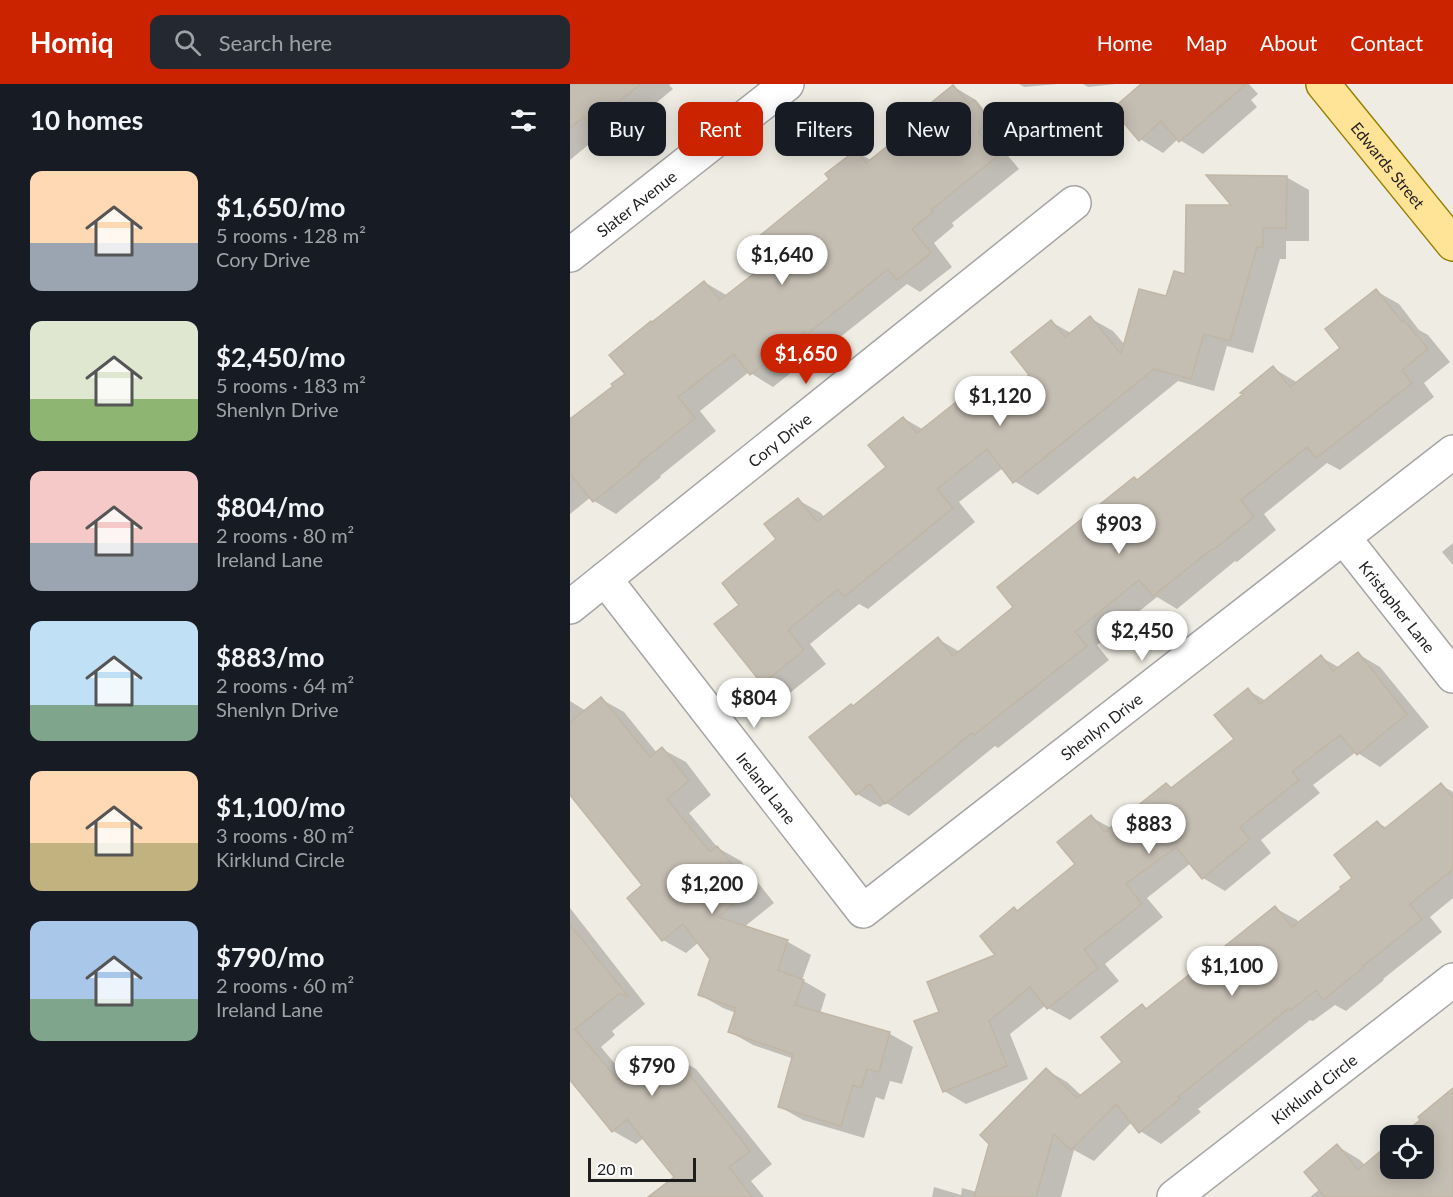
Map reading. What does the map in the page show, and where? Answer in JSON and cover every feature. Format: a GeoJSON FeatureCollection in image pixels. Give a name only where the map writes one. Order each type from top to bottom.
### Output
{"type":"FeatureCollection","features":[{"type":"Feature","properties":{"kind":"main road","name":"Edwards Street"},"geometry":{"type":"LineString","coordinates":[[1323,84],[1453,244]]}},
{"type":"Feature","properties":{"kind":"street","name":"Slater Avenue"},"geometry":{"type":"LineString","coordinates":[[570,255],[787,84]]}},
{"type":"Feature","properties":{"kind":"street","name":"Cory Drive"},"geometry":{"type":"LineString","coordinates":[[570,607],[1074,203]]}},
{"type":"Feature","properties":{"kind":"street","name":"Shenlyn Drive"},"geometry":{"type":"LineString","coordinates":[[863,911],[1453,452]]}},
{"type":"Feature","properties":{"kind":"street","name":"Kristopher Lane"},"geometry":{"type":"LineString","coordinates":[[1344,538],[1453,676]]}},
{"type":"Feature","properties":{"kind":"street","name":"Ireland Lane"},"geometry":{"type":"LineString","coordinates":[[605,579],[863,911]]}},
{"type":"Feature","properties":{"kind":"street","name":"Kirklund Circle"},"geometry":{"type":"LineString","coordinates":[[1174,1197],[1453,980]]}},
{"type":"Feature","properties":{"kind":"building"},"geometry":{"type":"Polygon","coordinates":[[[570,84],[641,84],[618,102],[588,102],[588,122],[584,117],[570,128],[570,84]]]}},
{"type":"Feature","properties":{"kind":"building"},"geometry":{"type":"Polygon","coordinates":[[[1141,84],[1246,84],[1179,142],[1161,121],[1139,141],[1124,123],[1124,102],[1120,102],[1141,84]]]}},
{"type":"Feature","properties":{"kind":"building"},"geometry":{"type":"Polygon","coordinates":[[[953,85],[967,102],[932,102],[953,85]]]}},
{"type":"Feature","properties":{"kind":"building"},"geometry":{"type":"Polygon","coordinates":[[[974,100],[983,111],[983,127],[978,131],[983,137],[983,156],[998,156],[931,210],[933,212],[912,229],[931,253],[897,280],[888,269],[806,335],[804,332],[750,375],[734,354],[678,397],[695,418],[593,502],[570,474],[570,419],[625,374],[609,355],[704,281],[720,300],[774,258],[757,238],[829,179],[825,174],[848,156],[861,156],[866,163],[886,147],[886,156],[971,156],[971,102],[974,100]]]}},
{"type":"Feature","properties":{"kind":"building"},"geometry":{"type":"Polygon","coordinates":[[[1206,175],[1287,176],[1286,228],[1263,228],[1263,247],[1257,247],[1230,341],[1204,334],[1191,379],[1154,369],[1013,483],[987,449],[937,489],[953,508],[844,597],[838,589],[788,630],[804,650],[762,684],[714,624],[739,605],[722,583],[776,539],[764,524],[798,498],[817,522],[886,467],[868,445],[903,417],[917,433],[970,391],[984,410],[1029,375],[1011,352],[1051,320],[1065,337],[1090,316],[1121,354],[1139,289],[1166,296],[1174,271],[1185,274],[1186,205],[1231,205],[1206,175]]]}},
{"type":"Feature","properties":{"kind":"building"},"geometry":{"type":"Polygon","coordinates":[[[1376,289],[1402,322],[1404,320],[1428,349],[1402,370],[1412,383],[1316,458],[1307,447],[1241,500],[1254,517],[1153,596],[1139,580],[1075,632],[1087,646],[974,735],[972,733],[885,804],[870,784],[856,795],[809,737],[851,704],[853,706],[938,637],[953,656],[1013,607],[997,587],[1134,477],[1137,480],[1243,394],[1240,393],[1273,366],[1290,387],[1340,348],[1325,329],[1376,289]]]}},
{"type":"Feature","properties":{"kind":"building"},"geometry":{"type":"Polygon","coordinates":[[[1358,652],[1407,714],[1357,755],[1340,735],[1292,772],[1299,780],[1240,827],[1250,839],[1202,879],[1176,847],[1126,884],[1142,904],[1084,950],[1098,968],[1047,1009],[1030,987],[989,1021],[1007,1066],[943,1092],[914,1021],[939,1012],[927,982],[995,955],[980,936],[1014,907],[1017,911],[1075,864],[1057,842],[1091,815],[1105,832],[1166,783],[1171,788],[1234,739],[1214,715],[1248,688],[1260,704],[1321,655],[1333,671],[1358,652]]]}},
{"type":"Feature","properties":{"kind":"building"},"geometry":{"type":"Polygon","coordinates":[[[601,697],[650,757],[662,747],[689,781],[667,799],[710,852],[717,846],[752,889],[718,917],[788,940],[778,970],[804,980],[795,1005],[890,1032],[879,1072],[867,1069],[861,1088],[853,1085],[841,1126],[778,1107],[793,1054],[728,1032],[736,1008],[698,995],[710,959],[683,924],[662,941],[627,898],[642,885],[570,795],[570,722],[601,697]]]}},
{"type":"Feature","properties":{"kind":"building"},"geometry":{"type":"Polygon","coordinates":[[[1441,783],[1453,798],[1453,869],[1410,904],[1422,919],[1323,1000],[1316,990],[1291,1010],[1289,1008],[1178,1097],[1180,1099],[1139,1133],[1116,1104],[1071,1150],[1054,1134],[1036,1197],[974,1197],[989,1144],[980,1135],[1046,1068],[1077,1098],[1122,1062],[1101,1037],[1142,1004],[1146,1009],[1275,906],[1292,927],[1352,878],[1334,855],[1377,821],[1384,829],[1441,783]]]}},
{"type":"Feature","properties":{"kind":"building"},"geometry":{"type":"Polygon","coordinates":[[[570,925],[628,996],[619,994],[575,1029],[618,1080],[645,1057],[654,1069],[673,1054],[750,1151],[729,1167],[752,1197],[648,1197],[674,1177],[627,1119],[612,1132],[570,1080],[570,925]]]}},
{"type":"Feature","properties":{"kind":"building"},"geometry":{"type":"Polygon","coordinates":[[[1453,1088],[1453,1197],[1325,1197],[1304,1172],[1337,1144],[1358,1170],[1380,1151],[1380,1179],[1434,1179],[1434,1125],[1414,1125],[1420,1120],[1418,1117],[1453,1088]]]}}]}
